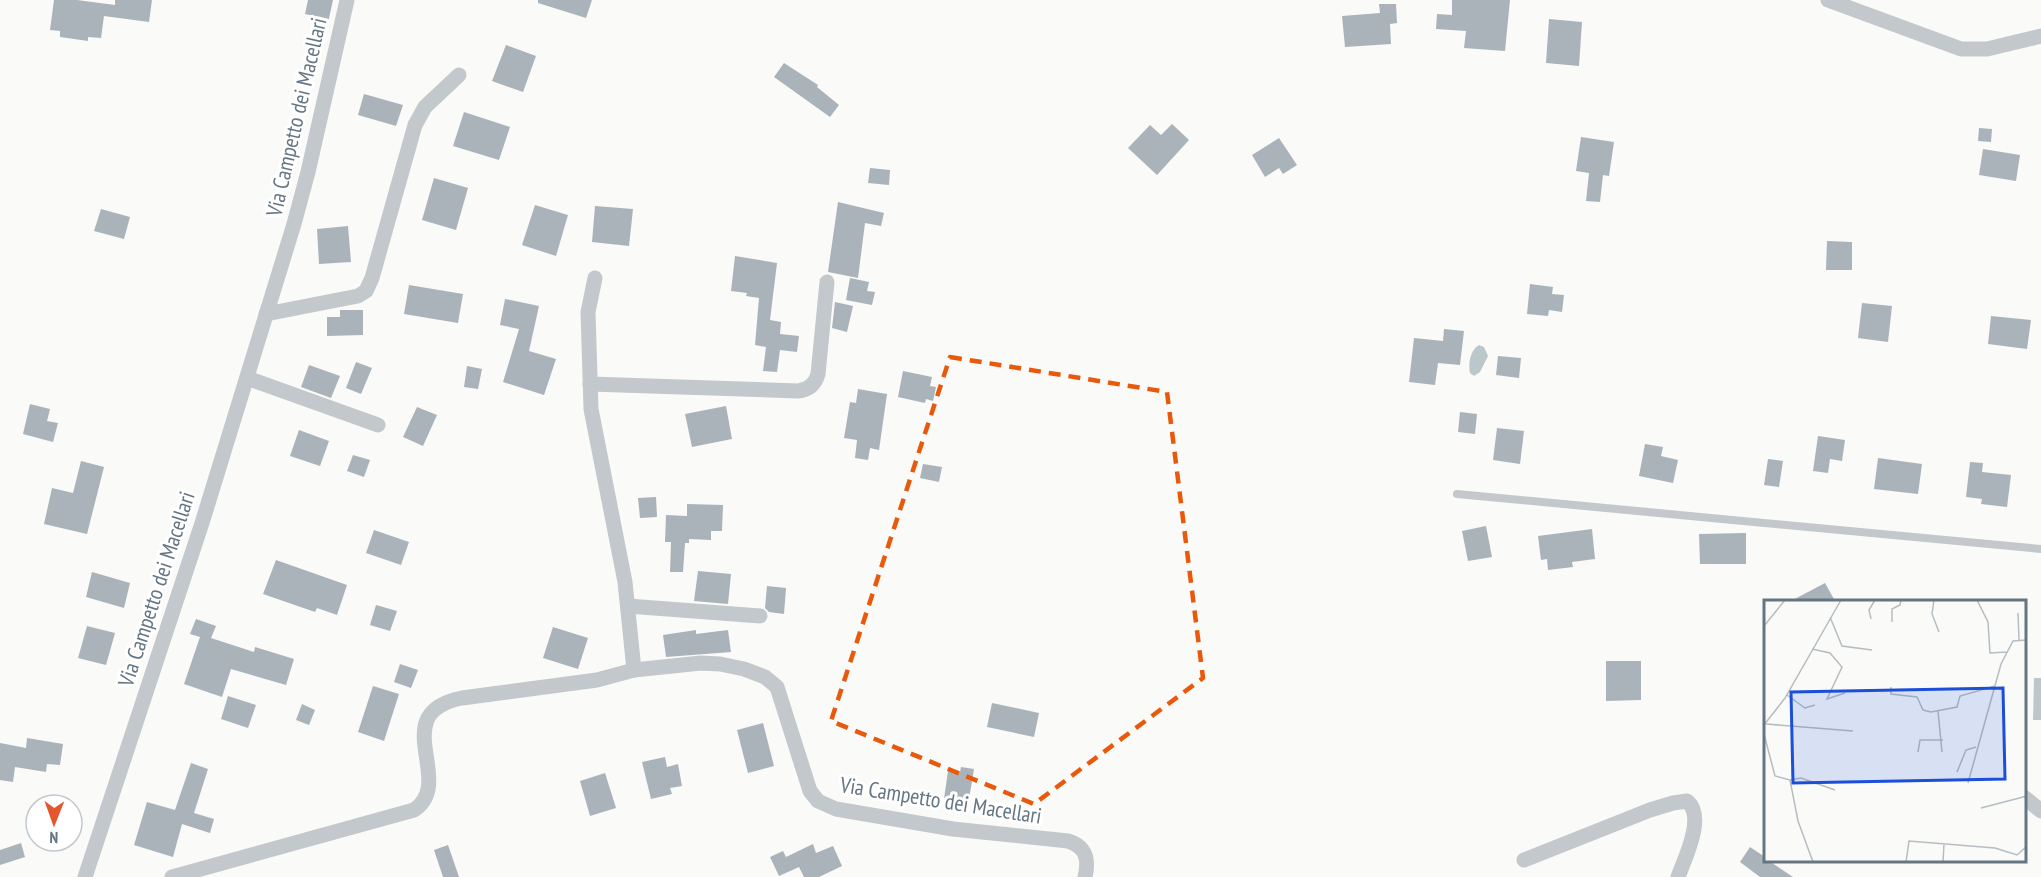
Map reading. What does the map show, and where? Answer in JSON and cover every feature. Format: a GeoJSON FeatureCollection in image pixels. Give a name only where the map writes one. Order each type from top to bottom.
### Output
{"type":"FeatureCollection","features":[{"type":"Feature","properties":{"kind":"street","name":"Via Campetto dei Macellari"},"geometry":{"type":"LineString","coordinates":[[84,877],[202,523],[303,192],[347,0]]}},
{"type":"Feature","properties":{"kind":"street"},"geometry":{"type":"LineString","coordinates":[[1828,0],[1961,49],[1987,49],[2041,36]]}},
{"type":"Feature","properties":{"kind":"street"},"geometry":{"type":"LineString","coordinates":[[266,314],[358,296],[366,291],[372,278],[415,125],[425,108],[459,75]]}},
{"type":"Feature","properties":{"kind":"street"},"geometry":{"type":"LineString","coordinates":[[595,278],[588,312],[592,416],[623,568],[633,669]]}},
{"type":"Feature","properties":{"kind":"street"},"geometry":{"type":"LineString","coordinates":[[590,384],[798,391],[807,389],[815,382],[818,374],[827,282]]}},
{"type":"Feature","properties":{"kind":"street"},"geometry":{"type":"LineString","coordinates":[[247,378],[378,425]]}},
{"type":"Feature","properties":{"kind":"street"},"geometry":{"type":"LineString","coordinates":[[628,606],[760,616]]}},
{"type":"Feature","properties":{"kind":"street","name":"Via Campetto dei Macellari"},"geometry":{"type":"LineString","coordinates":[[172,877],[414,810],[423,804],[428,793],[426,719],[434,708],[444,702],[597,680],[633,669],[714,663],[738,667],[770,680],[779,692],[810,791],[822,804],[924,825],[1068,841],[1077,844],[1085,852],[1087,865],[1085,877]]}},
{"type":"Feature","properties":{"kind":"street"},"geometry":{"type":"LineString","coordinates":[[2026,798],[2041,811]]}},
{"type":"Feature","properties":{"kind":"street"},"geometry":{"type":"LineString","coordinates":[[1524,860],[1650,810],[1688,801],[1694,807],[1696,821],[1678,877]]}},
{"type":"Feature","properties":{"kind":"lane"},"geometry":{"type":"LineString","coordinates":[[1457,494],[2041,549]]}},
{"type":"Feature","properties":{"kind":"highlighted area"},"geometry":{"type":"Polygon","coordinates":[[[950,357],[1167,392],[1203,678],[1034,804],[831,721],[950,357]]]}},
{"type":"Feature","properties":{"kind":"shaded area"},"geometry":{"type":"Polygon","coordinates":[[[1479,345],[1484,347],[1488,356],[1480,372],[1474,376],[1470,373],[1470,362],[1474,350],[1479,345]]]}},
{"type":"Feature","properties":{"kind":"shaded area"},"geometry":{"type":"Polygon","coordinates":[[[2034,678],[2041,678],[2041,720],[2033,720],[2034,678]]]}},
{"type":"Feature","properties":{"kind":"building"},"geometry":{"type":"Polygon","coordinates":[[[54,0],[77,0],[115,5],[115,0],[152,0],[149,22],[104,16],[101,38],[88,37],[88,41],[60,37],[60,31],[50,30],[54,0]]]}},
{"type":"Feature","properties":{"kind":"building"},"geometry":{"type":"Polygon","coordinates":[[[308,0],[333,0],[326,32],[311,29],[314,16],[305,14],[308,0]]]}},
{"type":"Feature","properties":{"kind":"building"},"geometry":{"type":"Polygon","coordinates":[[[538,0],[592,0],[586,18],[538,3],[538,0]]]}},
{"type":"Feature","properties":{"kind":"building"},"geometry":{"type":"Polygon","coordinates":[[[1452,0],[1510,0],[1505,51],[1464,48],[1466,31],[1436,29],[1437,14],[1452,15],[1452,0]]]}},
{"type":"Feature","properties":{"kind":"building"},"geometry":{"type":"Polygon","coordinates":[[[1379,4],[1396,4],[1397,23],[1390,24],[1391,44],[1345,47],[1342,16],[1380,13],[1379,4]]]}},
{"type":"Feature","properties":{"kind":"building"},"geometry":{"type":"Polygon","coordinates":[[[1549,19],[1582,22],[1579,66],[1546,63],[1549,19]]]}},
{"type":"Feature","properties":{"kind":"building"},"geometry":{"type":"Polygon","coordinates":[[[506,45],[536,56],[523,92],[492,81],[506,45]]]}},
{"type":"Feature","properties":{"kind":"building"},"geometry":{"type":"Polygon","coordinates":[[[784,63],[818,85],[817,87],[839,105],[830,117],[774,77],[784,63]]]}},
{"type":"Feature","properties":{"kind":"building"},"geometry":{"type":"Polygon","coordinates":[[[364,94],[403,105],[396,126],[358,115],[364,94]]]}},
{"type":"Feature","properties":{"kind":"building"},"geometry":{"type":"Polygon","coordinates":[[[464,112],[510,127],[499,160],[453,146],[464,112]]]}},
{"type":"Feature","properties":{"kind":"building"},"geometry":{"type":"Polygon","coordinates":[[[1172,124],[1189,140],[1157,175],[1128,148],[1150,125],[1161,135],[1172,124]]]}},
{"type":"Feature","properties":{"kind":"building"},"geometry":{"type":"Polygon","coordinates":[[[1979,128],[1992,129],[1991,142],[1978,141],[1979,128]]]}},
{"type":"Feature","properties":{"kind":"building"},"geometry":{"type":"Polygon","coordinates":[[[1581,137],[1614,142],[1609,176],[1603,175],[1600,202],[1586,201],[1589,173],[1576,171],[1581,137]]]}},
{"type":"Feature","properties":{"kind":"building"},"geometry":{"type":"Polygon","coordinates":[[[1279,138],[1297,165],[1283,174],[1279,168],[1265,177],[1252,155],[1279,138]]]}},
{"type":"Feature","properties":{"kind":"building"},"geometry":{"type":"Polygon","coordinates":[[[1983,149],[2020,155],[2016,181],[1979,175],[1983,149]]]}},
{"type":"Feature","properties":{"kind":"building"},"geometry":{"type":"Polygon","coordinates":[[[870,168],[890,170],[889,185],[868,183],[870,168]]]}},
{"type":"Feature","properties":{"kind":"building"},"geometry":{"type":"Polygon","coordinates":[[[434,178],[468,188],[456,230],[422,220],[434,178]]]}},
{"type":"Feature","properties":{"kind":"building"},"geometry":{"type":"Polygon","coordinates":[[[838,202],[884,213],[881,226],[865,223],[858,278],[828,272],[838,202]]]}},
{"type":"Feature","properties":{"kind":"building"},"geometry":{"type":"Polygon","coordinates":[[[535,205],[568,215],[556,256],[522,245],[535,205]]]}},
{"type":"Feature","properties":{"kind":"building"},"geometry":{"type":"Polygon","coordinates":[[[595,206],[633,209],[629,246],[592,242],[595,206]]]}},
{"type":"Feature","properties":{"kind":"building"},"geometry":{"type":"Polygon","coordinates":[[[101,209],[130,217],[124,239],[94,231],[101,209]]]}},
{"type":"Feature","properties":{"kind":"building"},"geometry":{"type":"Polygon","coordinates":[[[348,226],[351,262],[319,264],[317,229],[348,226]]]}},
{"type":"Feature","properties":{"kind":"building"},"geometry":{"type":"Polygon","coordinates":[[[1827,241],[1852,242],[1852,270],[1826,270],[1827,241]]]}},
{"type":"Feature","properties":{"kind":"building"},"geometry":{"type":"Polygon","coordinates":[[[735,256],[777,263],[770,320],[781,322],[780,334],[799,336],[797,352],[780,350],[777,372],[763,371],[766,347],[755,345],[759,298],[746,296],[747,293],[731,291],[735,256]]]}},
{"type":"Feature","properties":{"kind":"building"},"geometry":{"type":"Polygon","coordinates":[[[850,278],[869,282],[867,291],[875,292],[872,305],[846,300],[850,278]]]}},
{"type":"Feature","properties":{"kind":"building"},"geometry":{"type":"Polygon","coordinates":[[[1530,284],[1553,287],[1552,294],[1564,295],[1562,312],[1549,310],[1548,316],[1527,314],[1530,284]]]}},
{"type":"Feature","properties":{"kind":"building"},"geometry":{"type":"Polygon","coordinates":[[[409,285],[463,294],[458,323],[404,314],[409,285]]]}},
{"type":"Feature","properties":{"kind":"building"},"geometry":{"type":"Polygon","coordinates":[[[505,299],[539,306],[529,351],[556,359],[544,395],[503,382],[519,329],[500,325],[505,299]]]}},
{"type":"Feature","properties":{"kind":"building"},"geometry":{"type":"Polygon","coordinates":[[[835,302],[853,306],[847,332],[832,328],[835,302]]]}},
{"type":"Feature","properties":{"kind":"building"},"geometry":{"type":"Polygon","coordinates":[[[1862,303],[1892,306],[1888,342],[1858,338],[1862,303]]]}},
{"type":"Feature","properties":{"kind":"building"},"geometry":{"type":"Polygon","coordinates":[[[340,310],[363,310],[363,335],[327,336],[327,317],[340,317],[340,310]]]}},
{"type":"Feature","properties":{"kind":"building"},"geometry":{"type":"Polygon","coordinates":[[[1991,316],[2031,320],[2027,349],[1988,344],[1991,316]]]}},
{"type":"Feature","properties":{"kind":"building"},"geometry":{"type":"Polygon","coordinates":[[[1444,329],[1464,331],[1460,365],[1438,363],[1435,385],[1409,382],[1414,338],[1443,341],[1444,329]]]}},
{"type":"Feature","properties":{"kind":"building"},"geometry":{"type":"Polygon","coordinates":[[[1498,356],[1521,358],[1519,378],[1496,375],[1498,356]]]}},
{"type":"Feature","properties":{"kind":"building"},"geometry":{"type":"Polygon","coordinates":[[[356,362],[372,368],[361,394],[346,388],[356,362]]]}},
{"type":"Feature","properties":{"kind":"building"},"geometry":{"type":"Polygon","coordinates":[[[309,365],[340,376],[331,398],[301,387],[309,365]]]}},
{"type":"Feature","properties":{"kind":"building"},"geometry":{"type":"Polygon","coordinates":[[[467,366],[482,369],[478,389],[464,387],[467,366]]]}},
{"type":"Feature","properties":{"kind":"building"},"geometry":{"type":"Polygon","coordinates":[[[903,371],[932,377],[930,386],[936,387],[933,401],[926,399],[925,403],[898,397],[903,371]]]}},
{"type":"Feature","properties":{"kind":"building"},"geometry":{"type":"Polygon","coordinates":[[[858,389],[887,394],[879,450],[870,448],[868,460],[855,458],[857,440],[844,438],[850,402],[856,403],[858,389]]]}},
{"type":"Feature","properties":{"kind":"building"},"geometry":{"type":"Polygon","coordinates":[[[30,404],[50,409],[47,421],[58,423],[53,442],[23,434],[30,404]]]}},
{"type":"Feature","properties":{"kind":"building"},"geometry":{"type":"Polygon","coordinates":[[[726,406],[732,439],[692,447],[685,414],[726,406]]]}},
{"type":"Feature","properties":{"kind":"building"},"geometry":{"type":"Polygon","coordinates":[[[417,407],[437,415],[423,446],[403,437],[417,407]]]}},
{"type":"Feature","properties":{"kind":"building"},"geometry":{"type":"Polygon","coordinates":[[[1460,412],[1477,414],[1475,434],[1458,432],[1460,412]]]}},
{"type":"Feature","properties":{"kind":"building"},"geometry":{"type":"Polygon","coordinates":[[[1497,428],[1524,431],[1520,464],[1493,460],[1497,428]]]}},
{"type":"Feature","properties":{"kind":"building"},"geometry":{"type":"Polygon","coordinates":[[[299,430],[329,441],[320,466],[290,456],[299,430]]]}},
{"type":"Feature","properties":{"kind":"building"},"geometry":{"type":"Polygon","coordinates":[[[1818,436],[1845,440],[1842,461],[1830,459],[1828,473],[1813,471],[1818,436]]]}},
{"type":"Feature","properties":{"kind":"building"},"geometry":{"type":"Polygon","coordinates":[[[1645,444],[1663,447],[1661,456],[1678,460],[1673,483],[1639,476],[1645,444]]]}},
{"type":"Feature","properties":{"kind":"building"},"geometry":{"type":"Polygon","coordinates":[[[353,455],[370,460],[364,477],[347,471],[353,455]]]}},
{"type":"Feature","properties":{"kind":"building"},"geometry":{"type":"Polygon","coordinates":[[[1878,458],[1922,464],[1918,494],[1874,489],[1878,458]]]}},
{"type":"Feature","properties":{"kind":"building"},"geometry":{"type":"Polygon","coordinates":[[[1768,459],[1783,461],[1779,487],[1764,485],[1768,459]]]}},
{"type":"Feature","properties":{"kind":"building"},"geometry":{"type":"Polygon","coordinates":[[[81,461],[104,467],[87,534],[44,524],[52,488],[73,493],[81,461]]]}},
{"type":"Feature","properties":{"kind":"building"},"geometry":{"type":"Polygon","coordinates":[[[1970,462],[1983,463],[1982,472],[2011,475],[2007,507],[1981,504],[1982,499],[1966,497],[1970,462]]]}},
{"type":"Feature","properties":{"kind":"building"},"geometry":{"type":"Polygon","coordinates":[[[923,464],[942,467],[939,482],[920,478],[923,464]]]}},
{"type":"Feature","properties":{"kind":"building"},"geometry":{"type":"Polygon","coordinates":[[[656,497],[657,517],[640,518],[638,498],[656,497]]]}},
{"type":"Feature","properties":{"kind":"building"},"geometry":{"type":"Polygon","coordinates":[[[687,504],[723,505],[722,531],[711,531],[711,540],[689,539],[689,543],[685,543],[683,572],[670,572],[671,542],[665,542],[666,515],[687,516],[687,504]]]}},
{"type":"Feature","properties":{"kind":"building"},"geometry":{"type":"Polygon","coordinates":[[[1486,526],[1492,557],[1468,561],[1462,531],[1486,526]]]}},
{"type":"Feature","properties":{"kind":"building"},"geometry":{"type":"Polygon","coordinates":[[[1592,529],[1595,559],[1572,562],[1573,567],[1548,570],[1547,559],[1541,560],[1538,536],[1592,529]]]}},
{"type":"Feature","properties":{"kind":"building"},"geometry":{"type":"Polygon","coordinates":[[[374,530],[409,542],[401,565],[366,553],[374,530]]]}},
{"type":"Feature","properties":{"kind":"building"},"geometry":{"type":"Polygon","coordinates":[[[1746,533],[1746,564],[1700,564],[1699,534],[1746,533]]]}},
{"type":"Feature","properties":{"kind":"building"},"geometry":{"type":"Polygon","coordinates":[[[276,560],[347,585],[337,615],[317,608],[315,612],[263,594],[276,560]]]}},
{"type":"Feature","properties":{"kind":"building"},"geometry":{"type":"Polygon","coordinates":[[[698,571],[731,574],[728,604],[694,601],[698,571]]]}},
{"type":"Feature","properties":{"kind":"building"},"geometry":{"type":"Polygon","coordinates":[[[92,572],[130,583],[124,608],[86,597],[92,572]]]}},
{"type":"Feature","properties":{"kind":"building"},"geometry":{"type":"Polygon","coordinates":[[[1825,583],[1834,600],[1793,600],[1825,583]]]}},
{"type":"Feature","properties":{"kind":"building"},"geometry":{"type":"Polygon","coordinates":[[[767,586],[786,588],[784,614],[769,612],[765,608],[767,586]]]}},
{"type":"Feature","properties":{"kind":"building"},"geometry":{"type":"Polygon","coordinates":[[[376,605],[397,611],[390,631],[370,625],[376,605]]]}},
{"type":"Feature","properties":{"kind":"building"},"geometry":{"type":"Polygon","coordinates":[[[196,619],[216,626],[211,638],[254,652],[255,647],[294,659],[286,685],[231,669],[222,697],[184,684],[200,637],[190,634],[196,619]]]}},
{"type":"Feature","properties":{"kind":"building"},"geometry":{"type":"Polygon","coordinates":[[[87,626],[115,633],[106,665],[78,658],[87,626]]]}},
{"type":"Feature","properties":{"kind":"building"},"geometry":{"type":"Polygon","coordinates":[[[553,627],[588,638],[578,669],[543,658],[553,627]]]}},
{"type":"Feature","properties":{"kind":"building"},"geometry":{"type":"Polygon","coordinates":[[[696,630],[696,634],[728,630],[731,652],[666,657],[663,635],[696,630]]]}},
{"type":"Feature","properties":{"kind":"building"},"geometry":{"type":"Polygon","coordinates":[[[1606,661],[1641,661],[1641,700],[1606,701],[1606,661]]]}},
{"type":"Feature","properties":{"kind":"building"},"geometry":{"type":"Polygon","coordinates":[[[400,664],[418,670],[411,688],[394,682],[400,664]]]}},
{"type":"Feature","properties":{"kind":"building"},"geometry":{"type":"Polygon","coordinates":[[[373,686],[399,694],[384,741],[358,732],[373,686]]]}},
{"type":"Feature","properties":{"kind":"building"},"geometry":{"type":"Polygon","coordinates":[[[228,696],[256,705],[248,728],[221,719],[228,696]]]}},
{"type":"Feature","properties":{"kind":"building"},"geometry":{"type":"Polygon","coordinates":[[[992,703],[1039,713],[1034,737],[987,727],[992,703]]]}},
{"type":"Feature","properties":{"kind":"building"},"geometry":{"type":"Polygon","coordinates":[[[302,704],[315,710],[309,725],[296,720],[302,704]]]}},
{"type":"Feature","properties":{"kind":"building"},"geometry":{"type":"Polygon","coordinates":[[[763,723],[774,766],[748,773],[737,730],[763,723]]]}},
{"type":"Feature","properties":{"kind":"building"},"geometry":{"type":"Polygon","coordinates":[[[27,738],[63,744],[60,765],[47,764],[46,772],[15,767],[13,782],[0,780],[0,743],[26,748],[27,738]]]}},
{"type":"Feature","properties":{"kind":"building"},"geometry":{"type":"Polygon","coordinates":[[[665,757],[667,767],[678,764],[682,786],[670,788],[672,794],[651,799],[642,762],[665,757]]]}},
{"type":"Feature","properties":{"kind":"building"},"geometry":{"type":"Polygon","coordinates":[[[191,763],[208,769],[194,813],[214,819],[210,833],[182,824],[173,857],[134,845],[147,802],[175,810],[191,763]]]}},
{"type":"Feature","properties":{"kind":"building"},"geometry":{"type":"Polygon","coordinates":[[[961,767],[974,769],[967,811],[953,808],[954,800],[944,799],[948,771],[960,772],[961,767]]]}},
{"type":"Feature","properties":{"kind":"building"},"geometry":{"type":"Polygon","coordinates":[[[605,773],[616,808],[590,816],[580,781],[605,773]]]}},
{"type":"Feature","properties":{"kind":"building"},"geometry":{"type":"Polygon","coordinates":[[[21,843],[25,857],[0,865],[0,850],[21,843]]]}},
{"type":"Feature","properties":{"kind":"building"},"geometry":{"type":"Polygon","coordinates":[[[813,844],[816,853],[833,846],[842,866],[819,877],[804,877],[799,867],[779,876],[770,857],[783,851],[786,857],[813,844]]]}},
{"type":"Feature","properties":{"kind":"building"},"geometry":{"type":"Polygon","coordinates":[[[448,845],[459,877],[443,877],[434,850],[448,845]]]}},
{"type":"Feature","properties":{"kind":"building"},"geometry":{"type":"Polygon","coordinates":[[[1750,847],[1764,856],[1764,862],[1770,862],[1793,877],[1760,877],[1740,862],[1750,847]]]}}]}
